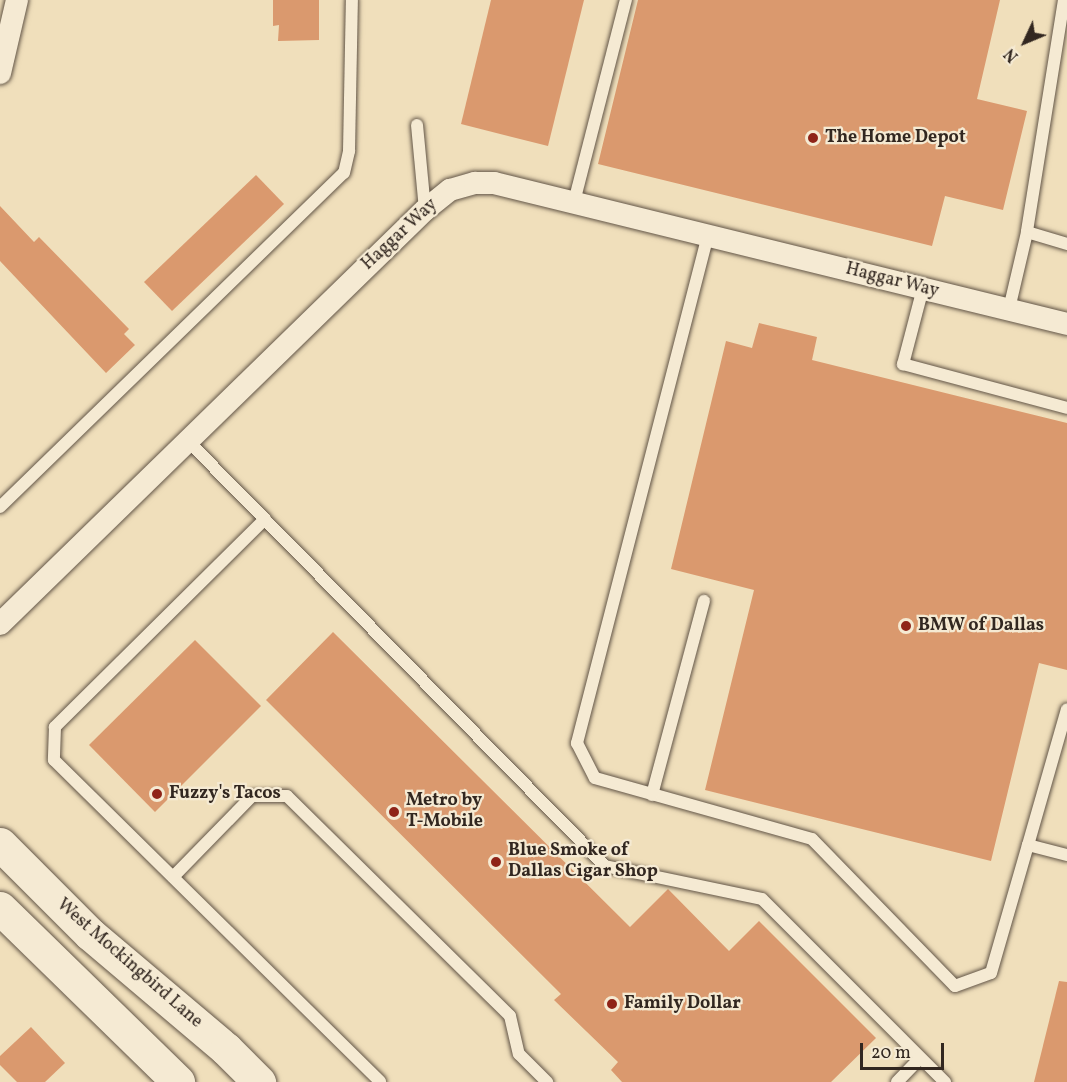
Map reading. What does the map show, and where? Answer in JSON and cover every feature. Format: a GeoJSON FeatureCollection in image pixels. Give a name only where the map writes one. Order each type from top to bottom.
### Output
{"type":"FeatureCollection","features":[{"type":"Feature","properties":{"kind":"main road","name":"West Mockingbird Lane"},"geometry":{"type":"LineString","coordinates":[[0,844],[90,934],[226,1049],[258,1082]]}},
{"type":"Feature","properties":{"kind":"main road"},"geometry":{"type":"LineString","coordinates":[[0,908],[178,1082]]}},
{"type":"Feature","properties":{"kind":"street"},"geometry":{"type":"LineString","coordinates":[[0,73],[17,0]]}},
{"type":"Feature","properties":{"kind":"street","name":"Haggar Way"},"geometry":{"type":"LineString","coordinates":[[0,624],[424,210],[450,190],[475,183],[494,183],[1067,324]]}},
{"type":"Feature","properties":{"kind":"lane"},"geometry":{"type":"LineString","coordinates":[[0,507],[344,173],[349,151],[352,0]]}},
{"type":"Feature","properties":{"kind":"lane"},"geometry":{"type":"LineString","coordinates":[[574,202],[626,0]]}},
{"type":"Feature","properties":{"kind":"lane"},"geometry":{"type":"LineString","coordinates":[[1009,309],[1027,232],[1064,0]]}},
{"type":"Feature","properties":{"kind":"lane"},"geometry":{"type":"LineString","coordinates":[[417,125],[424,210]]}},
{"type":"Feature","properties":{"kind":"lane"},"geometry":{"type":"LineString","coordinates":[[1027,232],[1067,244]]}},
{"type":"Feature","properties":{"kind":"lane"},"geometry":{"type":"LineString","coordinates":[[708,235],[577,743],[595,778],[812,839],[955,986],[991,973],[1067,709]]}},
{"type":"Feature","properties":{"kind":"lane"},"geometry":{"type":"LineString","coordinates":[[923,288],[903,364],[1067,408]]}},
{"type":"Feature","properties":{"kind":"lane"},"geometry":{"type":"LineString","coordinates":[[188,441],[605,866],[762,899],[945,1082]]}},
{"type":"Feature","properties":{"kind":"lane"},"geometry":{"type":"LineString","coordinates":[[265,519],[55,728],[54,760],[380,1082]]}},
{"type":"Feature","properties":{"kind":"lane"},"geometry":{"type":"LineString","coordinates":[[652,795],[704,601]]}},
{"type":"Feature","properties":{"kind":"lane"},"geometry":{"type":"LineString","coordinates":[[173,877],[252,796],[287,796],[510,1016],[519,1054],[547,1082]]}},
{"type":"Feature","properties":{"kind":"lane"},"geometry":{"type":"LineString","coordinates":[[1028,845],[1067,855]]}},
{"type":"Feature","properties":{"kind":"lane"},"geometry":{"type":"LineString","coordinates":[[897,1082],[920,1058]]}},
{"type":"Feature","properties":{"kind":"building"},"geometry":{"type":"Polygon","coordinates":[[[273,0],[319,0],[319,40],[278,41],[279,25],[273,26],[273,0]]]}},
{"type":"Feature","properties":{"kind":"building"},"geometry":{"type":"Polygon","coordinates":[[[491,0],[584,0],[548,146],[461,124],[491,0]]]}},
{"type":"Feature","properties":{"kind":"building","name":"The Home Depot"},"geometry":{"type":"Polygon","coordinates":[[[638,0],[1000,0],[977,99],[1027,111],[1003,210],[945,196],[932,246],[598,164],[638,0]]]}},
{"type":"Feature","properties":{"kind":"building"},"geometry":{"type":"Polygon","coordinates":[[[256,175],[284,204],[172,311],[144,282],[256,175]]]}},
{"type":"Feature","properties":{"kind":"building"},"geometry":{"type":"Polygon","coordinates":[[[0,206],[34,242],[39,237],[129,329],[124,334],[135,345],[106,373],[0,261],[0,206]]]}},
{"type":"Feature","properties":{"kind":"building","name":"BMW of Dallas"},"geometry":{"type":"Polygon","coordinates":[[[759,323],[817,337],[812,360],[1067,423],[1067,670],[1039,663],[991,861],[705,790],[754,590],[671,569],[726,341],[752,348],[759,323]]]}},
{"type":"Feature","properties":{"kind":"building"},"geometry":{"type":"Polygon","coordinates":[[[333,632],[630,927],[668,889],[729,951],[759,921],[876,1038],[831,1082],[622,1082],[611,1070],[618,1062],[554,1000],[561,994],[266,700],[333,632]]]}},
{"type":"Feature","properties":{"kind":"building"},"geometry":{"type":"Polygon","coordinates":[[[195,640],[261,706],[155,812],[89,745],[195,640]]]}},
{"type":"Feature","properties":{"kind":"building"},"geometry":{"type":"Polygon","coordinates":[[[1059,981],[1067,982],[1067,1082],[1034,1082],[1059,981]]]}},
{"type":"Feature","properties":{"kind":"building"},"geometry":{"type":"Polygon","coordinates":[[[31,1027],[65,1063],[45,1082],[17,1082],[0,1065],[0,1056],[31,1027]]]}},
{"type":"Feature","properties":{"kind":"place","name":"The Home Depot"},"geometry":{"type":"Point","coordinates":[813,138]}},
{"type":"Feature","properties":{"kind":"place","name":"BMW of Dallas"},"geometry":{"type":"Point","coordinates":[906,626]}},
{"type":"Feature","properties":{"kind":"place","name":"Fuzzy's Tacos"},"geometry":{"type":"Point","coordinates":[157,794]}},
{"type":"Feature","properties":{"kind":"place","name":"Metro by T-Mobile"},"geometry":{"type":"Point","coordinates":[394,812]}},
{"type":"Feature","properties":{"kind":"place","name":"Blue Smoke of Dallas Cigar Shop"},"geometry":{"type":"Point","coordinates":[496,862]}},
{"type":"Feature","properties":{"kind":"place","name":"Family Dollar"},"geometry":{"type":"Point","coordinates":[612,1004]}}]}
